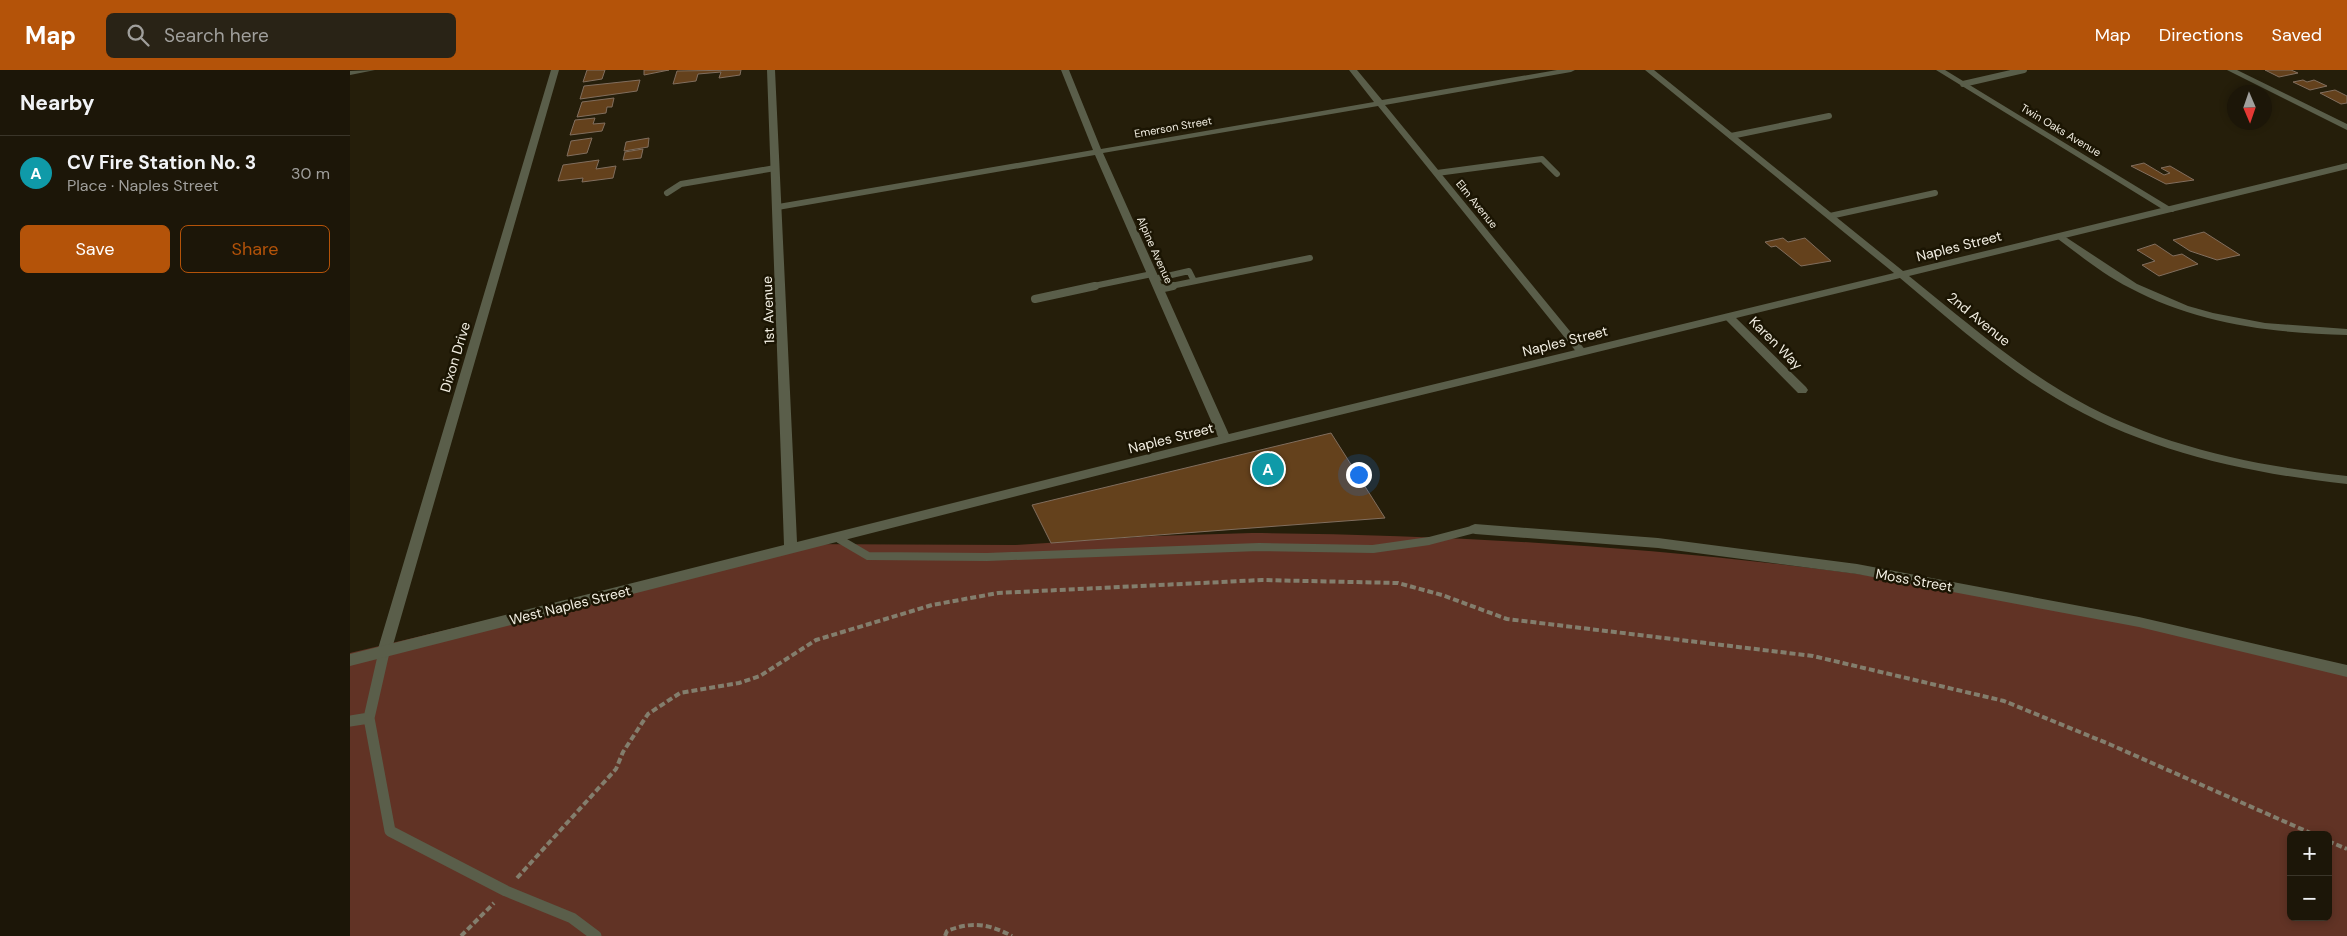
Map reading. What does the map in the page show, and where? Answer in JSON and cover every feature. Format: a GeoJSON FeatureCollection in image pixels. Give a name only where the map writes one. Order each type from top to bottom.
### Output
{"type":"FeatureCollection","features":[{"type":"Feature","properties":{"kind":"street"},"geometry":{"type":"LineString","coordinates":[[350,73],[371,70]]}},
{"type":"Feature","properties":{"kind":"street","name":"Dixon Drive"},"geometry":{"type":"LineString","coordinates":[[384,652],[555,70]]}},
{"type":"Feature","properties":{"kind":"street","name":"1st Avenue"},"geometry":{"type":"LineString","coordinates":[[771,70],[791,549]]}},
{"type":"Feature","properties":{"kind":"street","name":"Alpine Avenue"},"geometry":{"type":"LineString","coordinates":[[1065,70],[1225,439]]}},
{"type":"Feature","properties":{"kind":"street","name":"Elm Avenue"},"geometry":{"type":"LineString","coordinates":[[1353,70],[1582,352]]}},
{"type":"Feature","properties":{"kind":"street","name":"Emerson Street"},"geometry":{"type":"LineString","coordinates":[[778,207],[1571,70]]}},
{"type":"Feature","properties":{"kind":"street","name":"2nd Avenue"},"geometry":{"type":"LineString","coordinates":[[1649,70],[2010,361],[2084,409],[2160,442],[2229,462],[2276,472],[2347,480]]}},
{"type":"Feature","properties":{"kind":"street","name":"Twin Oaks Avenue"},"geometry":{"type":"LineString","coordinates":[[1940,70],[2170,210]]}},
{"type":"Feature","properties":{"kind":"street"},"geometry":{"type":"LineString","coordinates":[[2231,70],[2347,127]]}},
{"type":"Feature","properties":{"kind":"street","name":"Naples Street"},"geometry":{"type":"LineString","coordinates":[[791,549],[1225,439],[2347,166]]}},
{"type":"Feature","properties":{"kind":"street"},"geometry":{"type":"LineString","coordinates":[[2061,237],[2103,268],[2135,287],[2176,305],[2223,320],[2261,328],[2347,332]]}},
{"type":"Feature","properties":{"kind":"street","name":"Karen Way"},"geometry":{"type":"LineString","coordinates":[[1729,317],[1802,390]]}},
{"type":"Feature","properties":{"kind":"street","name":"Moss Street"},"geometry":{"type":"LineString","coordinates":[[1475,529],[1658,543],[1857,569],[2139,622],[2347,671]]}},
{"type":"Feature","properties":{"kind":"street","name":"West Naples Street"},"geometry":{"type":"LineString","coordinates":[[350,660],[791,549]]}},
{"type":"Feature","properties":{"kind":"lane"},"geometry":{"type":"LineString","coordinates":[[1963,84],[2024,70]]}},
{"type":"Feature","properties":{"kind":"lane"},"geometry":{"type":"LineString","coordinates":[[1731,136],[1829,116]]}},
{"type":"Feature","properties":{"kind":"lane"},"geometry":{"type":"LineString","coordinates":[[1438,173],[1542,159],[1557,174]]}},
{"type":"Feature","properties":{"kind":"lane"},"geometry":{"type":"LineString","coordinates":[[666,192],[681,184],[775,168]]}},
{"type":"Feature","properties":{"kind":"lane"},"geometry":{"type":"LineString","coordinates":[[1830,216],[1935,193]]}},
{"type":"Feature","properties":{"kind":"lane"},"geometry":{"type":"LineString","coordinates":[[1159,289],[1310,258]]}},
{"type":"Feature","properties":{"kind":"lane"},"geometry":{"type":"LineString","coordinates":[[1034,299],[1189,271],[1194,281]]}},
{"type":"Feature","properties":{"kind":"lane"},"geometry":{"type":"LineString","coordinates":[[838,538],[868,556],[987,557],[1259,547],[1373,549],[1429,541],[1475,529]]}},
{"type":"Feature","properties":{"kind":"lane"},"geometry":{"type":"LineString","coordinates":[[384,652],[369,718],[380,791],[390,831],[506,891],[572,918],[596,936]]}},
{"type":"Feature","properties":{"kind":"lane"},"geometry":{"type":"LineString","coordinates":[[350,722],[369,718]]}},
{"type":"Feature","properties":{"kind":"path"},"geometry":{"type":"LineString","coordinates":[[461,936],[506,891],[616,769],[623,752],[648,714],[680,692],[740,683],[760,676],[816,640],[941,603],[998,593],[1262,580],[1398,583],[1442,595],[1507,619],[1813,656],[2004,701],[2109,744],[2306,831]]}},
{"type":"Feature","properties":{"kind":"path"},"geometry":{"type":"LineString","coordinates":[[2332,843],[2347,849]]}},
{"type":"Feature","properties":{"kind":"path"},"geometry":{"type":"LineString","coordinates":[[945,936],[947,931],[967,923],[993,926],[1012,936]]}},
{"type":"Feature","properties":{"kind":"shaded area"},"geometry":{"type":"Polygon","coordinates":[[[1252,533],[1337,534],[1506,541],[1675,553],[1844,572],[1981,593],[2138,624],[2347,671],[2347,936],[350,936],[350,653],[715,566],[790,544],[1016,545],[1155,536],[1252,533]]]}},
{"type":"Feature","properties":{"kind":"building"},"geometry":{"type":"Polygon","coordinates":[[[587,70],[605,70],[602,79],[583,82],[587,70]]]}},
{"type":"Feature","properties":{"kind":"building"},"geometry":{"type":"Polygon","coordinates":[[[644,70],[669,70],[644,75],[644,70]]]}},
{"type":"Feature","properties":{"kind":"building"},"geometry":{"type":"Polygon","coordinates":[[[741,70],[740,75],[719,78],[721,72],[698,74],[696,81],[673,84],[677,71],[741,70]]]}},
{"type":"Feature","properties":{"kind":"building"},"geometry":{"type":"Polygon","coordinates":[[[2265,70],[2291,70],[2298,73],[2279,77],[2265,70]]]}},
{"type":"Feature","properties":{"kind":"building"},"geometry":{"type":"Polygon","coordinates":[[[640,80],[637,91],[580,99],[584,86],[640,80]]]}},
{"type":"Feature","properties":{"kind":"building"},"geometry":{"type":"Polygon","coordinates":[[[2303,80],[2307,82],[2314,80],[2327,86],[2310,90],[2293,82],[2303,80]]]}},
{"type":"Feature","properties":{"kind":"building"},"geometry":{"type":"Polygon","coordinates":[[[2335,90],[2347,96],[2347,103],[2341,104],[2320,93],[2335,90]]]}},
{"type":"Feature","properties":{"kind":"building"},"geometry":{"type":"Polygon","coordinates":[[[614,98],[612,107],[607,107],[606,113],[577,117],[582,102],[614,98]]]}},
{"type":"Feature","properties":{"kind":"building"},"geometry":{"type":"Polygon","coordinates":[[[595,118],[593,124],[605,123],[602,131],[570,135],[575,120],[595,118]]]}},
{"type":"Feature","properties":{"kind":"building"},"geometry":{"type":"Polygon","coordinates":[[[592,138],[587,153],[567,156],[571,141],[592,138]]]}},
{"type":"Feature","properties":{"kind":"building"},"geometry":{"type":"Polygon","coordinates":[[[649,138],[648,147],[624,151],[626,142],[649,138]]]}},
{"type":"Feature","properties":{"kind":"building"},"geometry":{"type":"Polygon","coordinates":[[[643,149],[641,158],[623,160],[625,152],[643,149]]]}},
{"type":"Feature","properties":{"kind":"building"},"geometry":{"type":"Polygon","coordinates":[[[599,160],[596,169],[616,166],[613,178],[582,182],[583,178],[558,181],[563,165],[599,160]]]}},
{"type":"Feature","properties":{"kind":"building"},"geometry":{"type":"Polygon","coordinates":[[[2144,163],[2164,175],[2170,173],[2161,168],[2170,166],[2194,180],[2166,184],[2131,166],[2144,163]]]}},
{"type":"Feature","properties":{"kind":"building"},"geometry":{"type":"Polygon","coordinates":[[[2204,232],[2240,255],[2217,260],[2190,251],[2173,240],[2204,232]]]}},
{"type":"Feature","properties":{"kind":"building"},"geometry":{"type":"Polygon","coordinates":[[[1783,238],[1788,242],[1805,238],[1831,261],[1801,266],[1776,246],[1771,247],[1765,242],[1783,238]]]}},
{"type":"Feature","properties":{"kind":"building"},"geometry":{"type":"Polygon","coordinates":[[[2155,244],[2173,256],[2182,254],[2198,264],[2159,276],[2142,265],[2155,261],[2137,250],[2155,244]]]}},
{"type":"Feature","properties":{"kind":"building"},"geometry":{"type":"Polygon","coordinates":[[[1331,433],[1385,518],[1051,543],[1032,505],[1331,433]]]}},
{"type":"Feature","properties":{"kind":"place","name":"CV Fire Station No. 3"},"geometry":{"type":"Point","coordinates":[1268,469]}}]}
